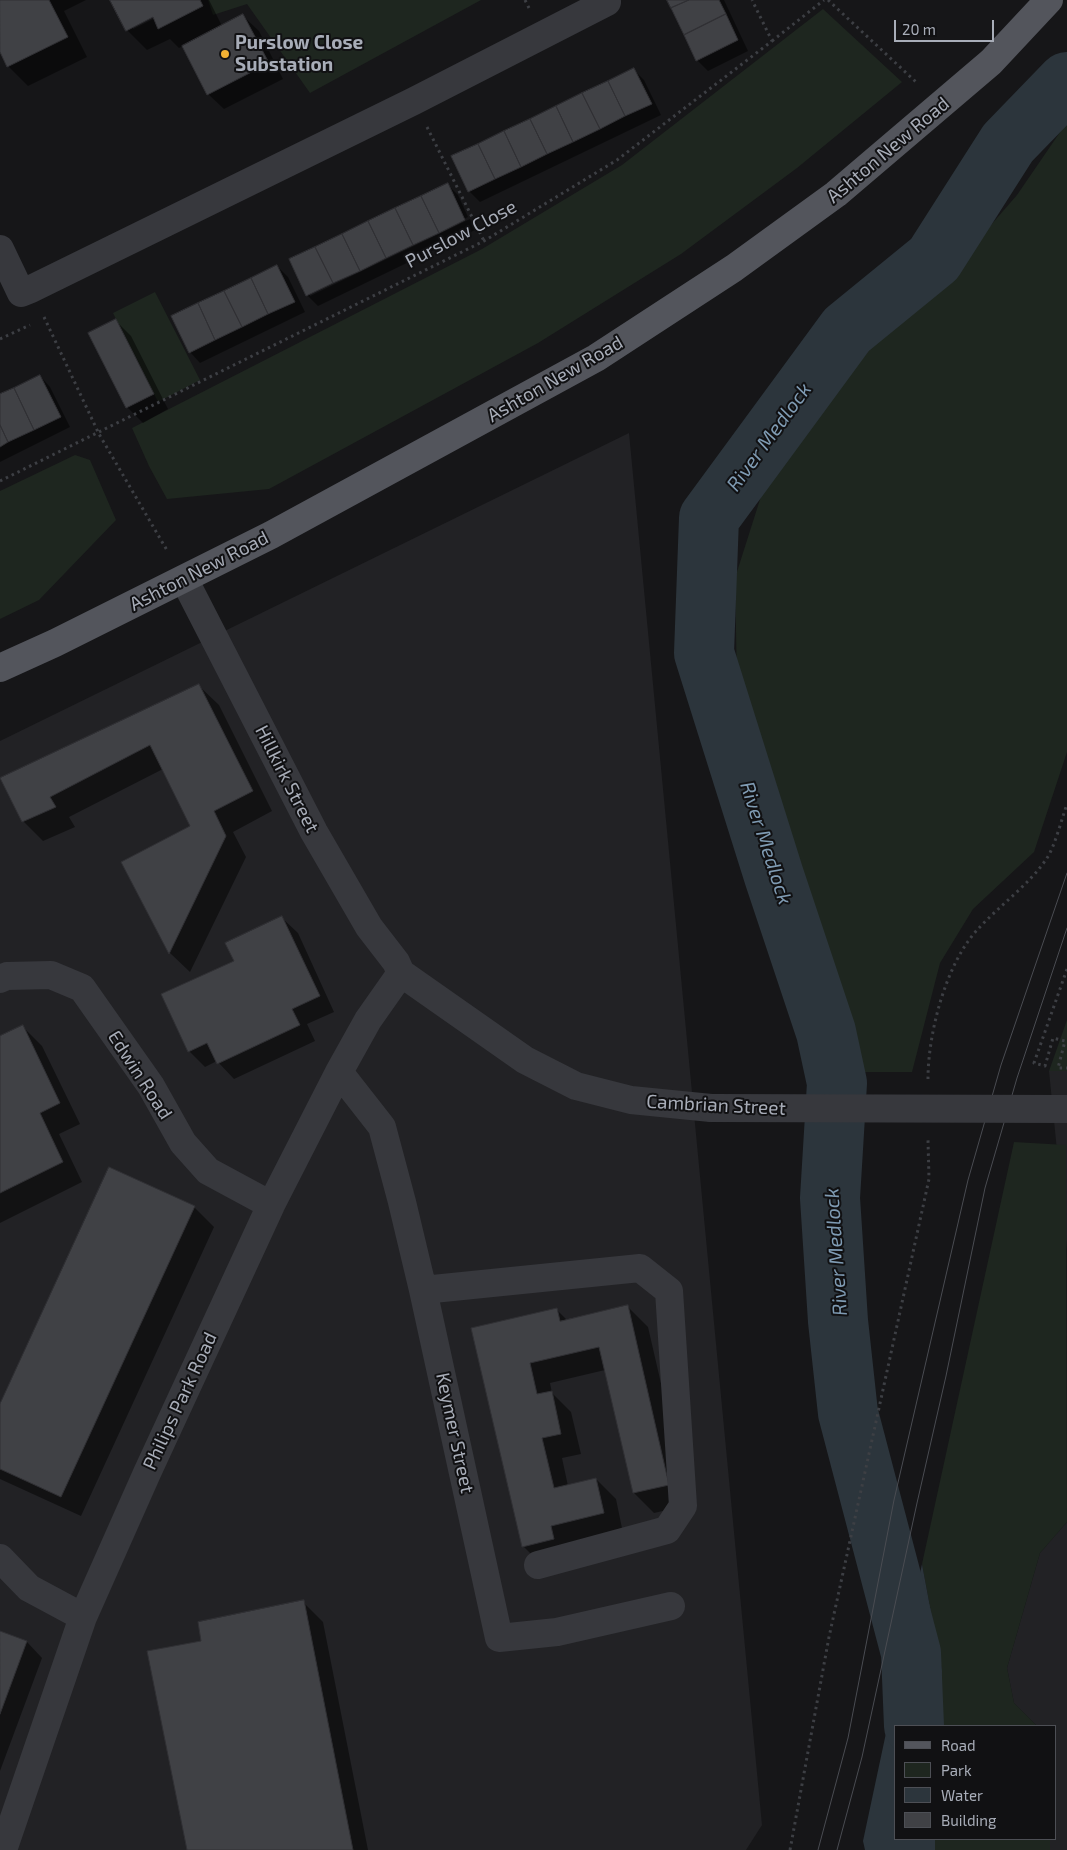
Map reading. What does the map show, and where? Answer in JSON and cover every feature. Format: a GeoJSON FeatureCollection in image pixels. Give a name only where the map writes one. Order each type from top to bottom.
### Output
{"type":"FeatureCollection","features":[{"type":"Feature","properties":{"kind":"main road","name":"Ashton New Road"},"geometry":{"type":"LineString","coordinates":[[0,668],[271,536],[596,358],[734,268],[836,194],[991,62],[1050,0]]}},
{"type":"Feature","properties":{"kind":"street"},"geometry":{"type":"LineString","coordinates":[[0,249],[26,291],[414,101],[607,2]]}},
{"type":"Feature","properties":{"kind":"street","name":"Hillkirk Street"},"geometry":{"type":"LineString","coordinates":[[184,579],[314,832],[369,927],[396,962],[401,973]]}},
{"type":"Feature","properties":{"kind":"street","name":"Philips Park Road"},"geometry":{"type":"LineString","coordinates":[[3,1850],[83,1617],[151,1464],[272,1206],[339,1072],[368,1020],[401,973]]}},
{"type":"Feature","properties":{"kind":"street","name":"Cambrian Street"},"geometry":{"type":"LineString","coordinates":[[401,973],[525,1060],[576,1086],[631,1100],[711,1108],[1067,1109]]}},
{"type":"Feature","properties":{"kind":"street","name":"Edwin Road"},"geometry":{"type":"LineString","coordinates":[[0,979],[7,976],[51,975],[82,988],[151,1086],[183,1143],[208,1171],[272,1206]]}},
{"type":"Feature","properties":{"kind":"street","name":"Keymer Street"},"geometry":{"type":"LineString","coordinates":[[339,1072],[382,1127],[423,1290],[499,1638],[557,1632],[671,1606]]}},
{"type":"Feature","properties":{"kind":"street"},"geometry":{"type":"LineString","coordinates":[[423,1290],[640,1268],[669,1291],[682,1506],[667,1530],[538,1565]]}},
{"type":"Feature","properties":{"kind":"street"},"geometry":{"type":"LineString","coordinates":[[0,1558],[29,1588],[83,1617]]}},
{"type":"Feature","properties":{"kind":"path"},"geometry":{"type":"LineString","coordinates":[[752,0],[772,41]]}},
{"type":"Feature","properties":{"kind":"path"},"geometry":{"type":"LineString","coordinates":[[826,0],[916,82]]}},
{"type":"Feature","properties":{"kind":"path","name":"Purslow Close"},"geometry":{"type":"LineString","coordinates":[[0,482],[484,241],[617,160],[826,0]]}},
{"type":"Feature","properties":{"kind":"path"},"geometry":{"type":"LineString","coordinates":[[414,101],[484,241]]}},
{"type":"Feature","properties":{"kind":"path"},"geometry":{"type":"LineString","coordinates":[[26,291],[44,318],[99,434],[184,579]]}},
{"type":"Feature","properties":{"kind":"path"},"geometry":{"type":"LineString","coordinates":[[0,340],[44,318]]}},
{"type":"Feature","properties":{"kind":"path"},"geometry":{"type":"LineString","coordinates":[[928,1084],[928,1065],[935,1020],[950,974],[961,950],[977,930],[1035,872],[1048,856],[1067,804]]}},
{"type":"Feature","properties":{"kind":"path"},"geometry":{"type":"LineString","coordinates":[[1067,969],[1034,1063],[1044,1066],[1054,1038],[1066,1041],[1058,1068],[1067,1068]]}},
{"type":"Feature","properties":{"kind":"path"},"geometry":{"type":"LineString","coordinates":[[790,1850],[829,1637],[929,1179],[928,1132]]}},
{"type":"Feature","properties":{"kind":"shaded area"},"geometry":{"type":"Polygon","coordinates":[[[629,433],[762,1825],[746,1850],[0,1850],[0,741],[629,433]]]}},
{"type":"Feature","properties":{"kind":"shaded area"},"geometry":{"type":"Polygon","coordinates":[[[1049,1071],[1067,1071],[1067,1250],[1049,1071]]]}},
{"type":"Feature","properties":{"kind":"shaded area"},"geometry":{"type":"Polygon","coordinates":[[[1067,1522],[1067,1850],[1050,1850],[1050,1840],[1057,1840],[1057,1725],[1036,1725],[1014,1703],[1007,1668],[1040,1553],[1067,1522]]]}},
{"type":"Feature","properties":{"kind":"green space"},"geometry":{"type":"Polygon","coordinates":[[[208,0],[481,0],[310,93],[247,4],[213,15],[208,0]]]}},
{"type":"Feature","properties":{"kind":"green space"},"geometry":{"type":"Polygon","coordinates":[[[823,9],[902,82],[797,168],[681,254],[538,343],[269,489],[167,499],[149,466],[132,428],[482,249],[622,165],[823,9]]]}},
{"type":"Feature","properties":{"kind":"green space"},"geometry":{"type":"Polygon","coordinates":[[[1067,122],[1067,752],[1034,852],[973,909],[940,963],[912,1072],[859,1072],[842,992],[737,685],[735,578],[763,490],[803,430],[880,337],[938,286],[1017,195],[1067,122]]]}},
{"type":"Feature","properties":{"kind":"green space"},"geometry":{"type":"Polygon","coordinates":[[[155,292],[200,380],[158,402],[113,313],[155,292]]]}},
{"type":"Feature","properties":{"kind":"green space"},"geometry":{"type":"Polygon","coordinates":[[[75,455],[90,460],[116,520],[39,600],[0,619],[0,491],[75,455]]]}},
{"type":"Feature","properties":{"kind":"green space"},"geometry":{"type":"Polygon","coordinates":[[[1067,1020],[1067,1071],[1049,1071],[1067,1020]]]}},
{"type":"Feature","properties":{"kind":"green space"},"geometry":{"type":"Polygon","coordinates":[[[1014,1142],[1066,1145],[1067,1522],[1040,1553],[1007,1668],[1014,1703],[1036,1725],[939,1725],[942,1671],[922,1564],[1014,1142]]]}},
{"type":"Feature","properties":{"kind":"green space"},"geometry":{"type":"Polygon","coordinates":[[[935,1840],[1050,1840],[1050,1850],[935,1850],[935,1840]]]}},
{"type":"Feature","properties":{"kind":"water"},"geometry":{"type":"Polygon","coordinates":[[[922,1564],[942,1671],[939,1725],[894,1725],[894,1840],[935,1840],[935,1850],[865,1850],[863,1841],[922,1564]]]}},
{"type":"Feature","properties":{"kind":"building"},"geometry":{"type":"Polygon","coordinates":[[[0,0],[49,0],[68,37],[7,67],[0,52],[0,0]]]}},
{"type":"Feature","properties":{"kind":"building"},"geometry":{"type":"Polygon","coordinates":[[[110,0],[200,0],[203,6],[158,29],[153,17],[126,31],[110,0]]]}},
{"type":"Feature","properties":{"kind":"building"},"geometry":{"type":"Polygon","coordinates":[[[667,0],[689,0],[671,8],[667,0]]]}},
{"type":"Feature","properties":{"kind":"building"},"geometry":{"type":"Polygon","coordinates":[[[689,0],[719,0],[726,14],[684,35],[671,8],[689,0]]]}},
{"type":"Feature","properties":{"kind":"building","name":"Purslow Close Substation"},"geometry":{"type":"Polygon","coordinates":[[[243,14],[269,63],[207,95],[182,46],[243,14]]]}},
{"type":"Feature","properties":{"kind":"building"},"geometry":{"type":"Polygon","coordinates":[[[726,14],[738,40],[696,61],[684,35],[726,14]]]}},
{"type":"Feature","properties":{"kind":"building"},"geometry":{"type":"Polygon","coordinates":[[[634,68],[652,104],[625,116],[608,81],[634,68]]]}},
{"type":"Feature","properties":{"kind":"building"},"geometry":{"type":"Polygon","coordinates":[[[608,81],[625,116],[600,129],[582,93],[608,81]]]}},
{"type":"Feature","properties":{"kind":"building"},"geometry":{"type":"Polygon","coordinates":[[[582,93],[600,129],[573,142],[556,106],[582,93]]]}},
{"type":"Feature","properties":{"kind":"building"},"geometry":{"type":"Polygon","coordinates":[[[556,106],[573,142],[547,154],[530,119],[556,106]]]}},
{"type":"Feature","properties":{"kind":"building"},"geometry":{"type":"Polygon","coordinates":[[[530,119],[547,154],[521,167],[504,131],[530,119]]]}},
{"type":"Feature","properties":{"kind":"building"},"geometry":{"type":"Polygon","coordinates":[[[504,131],[521,167],[495,179],[478,144],[504,131]]]}},
{"type":"Feature","properties":{"kind":"building"},"geometry":{"type":"Polygon","coordinates":[[[478,144],[495,179],[468,192],[451,156],[478,144]]]}},
{"type":"Feature","properties":{"kind":"building"},"geometry":{"type":"Polygon","coordinates":[[[448,183],[465,220],[439,233],[421,196],[448,183]]]}},
{"type":"Feature","properties":{"kind":"building"},"geometry":{"type":"Polygon","coordinates":[[[421,196],[439,233],[413,245],[395,208],[421,196]]]}},
{"type":"Feature","properties":{"kind":"building"},"geometry":{"type":"Polygon","coordinates":[[[395,208],[413,245],[386,258],[368,221],[395,208]]]}},
{"type":"Feature","properties":{"kind":"building"},"geometry":{"type":"Polygon","coordinates":[[[368,221],[386,258],[360,271],[342,234],[368,221]]]}},
{"type":"Feature","properties":{"kind":"building"},"geometry":{"type":"Polygon","coordinates":[[[342,234],[360,271],[333,283],[315,247],[342,234]]]}},
{"type":"Feature","properties":{"kind":"building"},"geometry":{"type":"Polygon","coordinates":[[[315,247],[333,283],[306,296],[289,259],[315,247]]]}},
{"type":"Feature","properties":{"kind":"building"},"geometry":{"type":"Polygon","coordinates":[[[277,265],[295,302],[268,314],[251,278],[277,265]]]}},
{"type":"Feature","properties":{"kind":"building"},"geometry":{"type":"Polygon","coordinates":[[[251,278],[268,314],[242,327],[224,291],[251,278]]]}},
{"type":"Feature","properties":{"kind":"building"},"geometry":{"type":"Polygon","coordinates":[[[224,291],[242,327],[215,340],[198,303],[224,291]]]}},
{"type":"Feature","properties":{"kind":"building"},"geometry":{"type":"Polygon","coordinates":[[[198,303],[215,340],[189,353],[171,316],[198,303]]]}},
{"type":"Feature","properties":{"kind":"building"},"geometry":{"type":"Polygon","coordinates":[[[116,319],[154,394],[126,408],[88,333],[116,319]]]}},
{"type":"Feature","properties":{"kind":"building"},"geometry":{"type":"Polygon","coordinates":[[[40,375],[61,417],[34,430],[14,388],[40,375]]]}},
{"type":"Feature","properties":{"kind":"building"},"geometry":{"type":"Polygon","coordinates":[[[14,388],[34,430],[8,442],[0,425],[0,394],[14,388]]]}},
{"type":"Feature","properties":{"kind":"building"},"geometry":{"type":"Polygon","coordinates":[[[0,425],[8,442],[0,447],[0,425]]]}},
{"type":"Feature","properties":{"kind":"building"},"geometry":{"type":"Polygon","coordinates":[[[199,684],[253,791],[214,811],[226,836],[169,954],[121,862],[190,826],[150,745],[50,797],[56,807],[22,822],[0,778],[199,684]]]}},
{"type":"Feature","properties":{"kind":"building"},"geometry":{"type":"Polygon","coordinates":[[[282,916],[320,996],[292,1009],[300,1025],[217,1064],[207,1043],[188,1052],[161,994],[234,961],[225,943],[282,916]]]}},
{"type":"Feature","properties":{"kind":"building"},"geometry":{"type":"Polygon","coordinates":[[[23,1025],[60,1103],[40,1113],[63,1162],[0,1193],[0,1036],[23,1025]]]}},
{"type":"Feature","properties":{"kind":"building"},"geometry":{"type":"Polygon","coordinates":[[[109,1167],[195,1206],[61,1497],[0,1469],[0,1404],[109,1167]]]}},
{"type":"Feature","properties":{"kind":"building"},"geometry":{"type":"Polygon","coordinates":[[[628,1305],[669,1485],[633,1493],[599,1347],[530,1363],[537,1394],[552,1391],[561,1434],[542,1438],[554,1488],[596,1478],[604,1513],[551,1526],[554,1539],[522,1547],[471,1328],[557,1308],[560,1321],[628,1305]]]}},
{"type":"Feature","properties":{"kind":"building"},"geometry":{"type":"Polygon","coordinates":[[[304,1600],[353,1850],[187,1850],[147,1651],[201,1641],[198,1622],[304,1600]]]}},
{"type":"Feature","properties":{"kind":"building"},"geometry":{"type":"Polygon","coordinates":[[[0,1631],[27,1641],[0,1714],[0,1631]]]}},
{"type":"Feature","properties":{"kind":"waterway","name":"River Medlock"},"geometry":{"type":"LineString","coordinates":[[914,1725],[911,1653],[848,1413],[838,1321],[830,1198],[837,1083],[826,1032],[774,876],[704,653],[709,518],[847,330],[934,259],[1008,143],[1067,82]]}},
{"type":"Feature","properties":{"kind":"tram line"},"geometry":{"type":"LineString","coordinates":[[818,1850],[848,1738],[894,1500],[968,1180],[1001,1065],[1067,873]]}},
{"type":"Feature","properties":{"kind":"tram line"},"geometry":{"type":"LineString","coordinates":[[837,1850],[862,1757],[946,1376],[985,1188],[1017,1078],[1067,928]]}},
{"type":"Feature","properties":{"kind":"place","name":"Purslow Close Substation"},"geometry":{"type":"Point","coordinates":[225,54]}}]}
